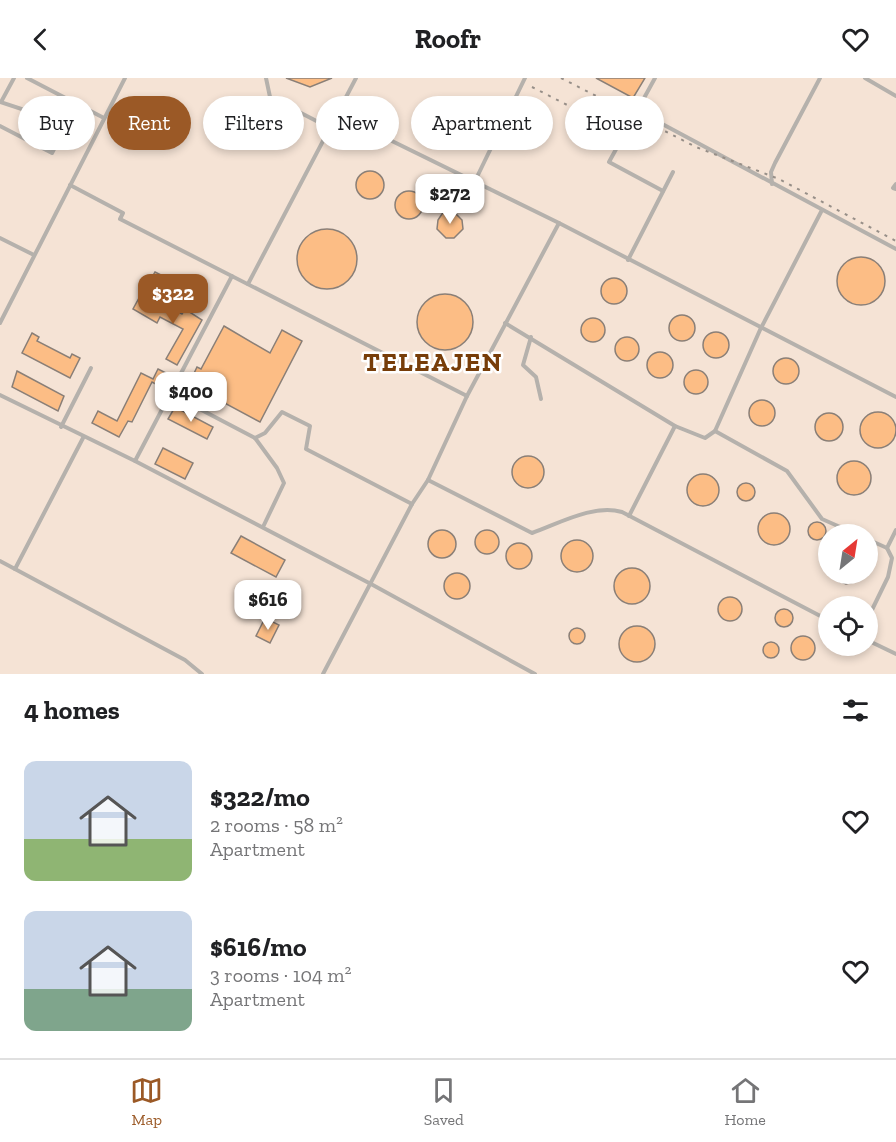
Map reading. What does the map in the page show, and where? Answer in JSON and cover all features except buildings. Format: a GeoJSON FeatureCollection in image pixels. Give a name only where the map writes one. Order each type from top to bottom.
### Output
{"type":"FeatureCollection","features":[{"type":"Feature","properties":{"kind":"lane"},"geometry":{"type":"LineString","coordinates":[[0,126],[52,153],[67,124],[1,102],[14,78]]}},
{"type":"Feature","properties":{"kind":"lane"},"geometry":{"type":"LineString","coordinates":[[27,78],[104,118]]}},
{"type":"Feature","properties":{"kind":"lane"},"geometry":{"type":"LineString","coordinates":[[0,323],[125,78]]}},
{"type":"Feature","properties":{"kind":"lane"},"geometry":{"type":"LineString","coordinates":[[266,78],[270,98],[316,121]]}},
{"type":"Feature","properties":{"kind":"lane"},"geometry":{"type":"LineString","coordinates":[[346,96],[356,78]]}},
{"type":"Feature","properties":{"kind":"lane"},"geometry":{"type":"LineString","coordinates":[[475,181],[525,78]]}},
{"type":"Feature","properties":{"kind":"lane"},"geometry":{"type":"LineString","coordinates":[[646,96],[656,78]]}},
{"type":"Feature","properties":{"kind":"lane"},"geometry":{"type":"LineString","coordinates":[[772,184],[771,172],[775,163],[820,78]]}},
{"type":"Feature","properties":{"kind":"lane"},"geometry":{"type":"LineString","coordinates":[[865,78],[896,96]]}},
{"type":"Feature","properties":{"kind":"lane"},"geometry":{"type":"LineString","coordinates":[[664,125],[896,249]]}},
{"type":"Feature","properties":{"kind":"lane"},"geometry":{"type":"LineString","coordinates":[[399,144],[896,398]]}},
{"type":"Feature","properties":{"kind":"lane"},"geometry":{"type":"LineString","coordinates":[[248,284],[318,150]]}},
{"type":"Feature","properties":{"kind":"lane"},"geometry":{"type":"LineString","coordinates":[[616,150],[609,162],[663,192]]}},
{"type":"Feature","properties":{"kind":"lane"},"geometry":{"type":"LineString","coordinates":[[628,260],[673,172]]}},
{"type":"Feature","properties":{"kind":"lane"},"geometry":{"type":"LineString","coordinates":[[896,183],[893,188],[896,189]]}},
{"type":"Feature","properties":{"kind":"lane"},"geometry":{"type":"LineString","coordinates":[[70,185],[123,213],[120,219],[467,396]]}},
{"type":"Feature","properties":{"kind":"lane"},"geometry":{"type":"LineString","coordinates":[[505,322],[675,426],[705,438],[715,431],[760,330],[822,210]]}},
{"type":"Feature","properties":{"kind":"lane"},"geometry":{"type":"LineString","coordinates":[[323,674],[412,504],[428,480],[467,396],[559,224]]}},
{"type":"Feature","properties":{"kind":"lane"},"geometry":{"type":"LineString","coordinates":[[0,238],[34,255]]}},
{"type":"Feature","properties":{"kind":"lane"},"geometry":{"type":"LineString","coordinates":[[135,461],[232,276]]}},
{"type":"Feature","properties":{"kind":"lane"},"geometry":{"type":"LineString","coordinates":[[531,337],[523,364],[536,377],[541,399]]}},
{"type":"Feature","properties":{"kind":"lane"},"geometry":{"type":"LineString","coordinates":[[61,427],[91,368]]}},
{"type":"Feature","properties":{"kind":"lane"},"geometry":{"type":"LineString","coordinates":[[171,394],[255,438],[277,468],[284,483],[263,527]]}},
{"type":"Feature","properties":{"kind":"lane"},"geometry":{"type":"LineString","coordinates":[[0,395],[263,527],[535,674]]}},
{"type":"Feature","properties":{"kind":"lane"},"geometry":{"type":"LineString","coordinates":[[255,438],[265,433],[282,412],[310,426],[306,449],[412,504]]}},
{"type":"Feature","properties":{"kind":"lane"},"geometry":{"type":"LineString","coordinates":[[628,516],[675,426]]}},
{"type":"Feature","properties":{"kind":"lane"},"geometry":{"type":"LineString","coordinates":[[715,431],[787,471],[822,519],[833,524]]}},
{"type":"Feature","properties":{"kind":"lane"},"geometry":{"type":"LineString","coordinates":[[15,569],[83,438]]}},
{"type":"Feature","properties":{"kind":"lane"},"geometry":{"type":"LineString","coordinates":[[428,480],[532,533],[608,508],[628,516],[818,615]]}},
{"type":"Feature","properties":{"kind":"lane"},"geometry":{"type":"LineString","coordinates":[[887,548],[896,530]]}},
{"type":"Feature","properties":{"kind":"lane"},"geometry":{"type":"LineString","coordinates":[[878,544],[887,548],[892,558],[892,567],[878,597]]}},
{"type":"Feature","properties":{"kind":"lane"},"geometry":{"type":"LineString","coordinates":[[0,561],[185,660],[191,671],[202,674]]}},
{"type":"Feature","properties":{"kind":"lane"},"geometry":{"type":"LineString","coordinates":[[878,645],[896,654]]}},
{"type":"Feature","properties":{"kind":"shaded area"},"geometry":{"type":"Polygon","coordinates":[[[0,78],[896,78],[896,674],[0,674],[0,78]]]}},
{"type":"Feature","properties":{"kind":"railway"},"geometry":{"type":"LineString","coordinates":[[561,78],[696,147],[779,179],[896,241]]}},
{"type":"Feature","properties":{"kind":"railway"},"geometry":{"type":"LineString","coordinates":[[532,87],[565,104]]}},
{"type":"Feature","properties":{"kind":"district","name":"TELEAJEN"},"geometry":{"type":"Point","coordinates":[433,362]}}]}
